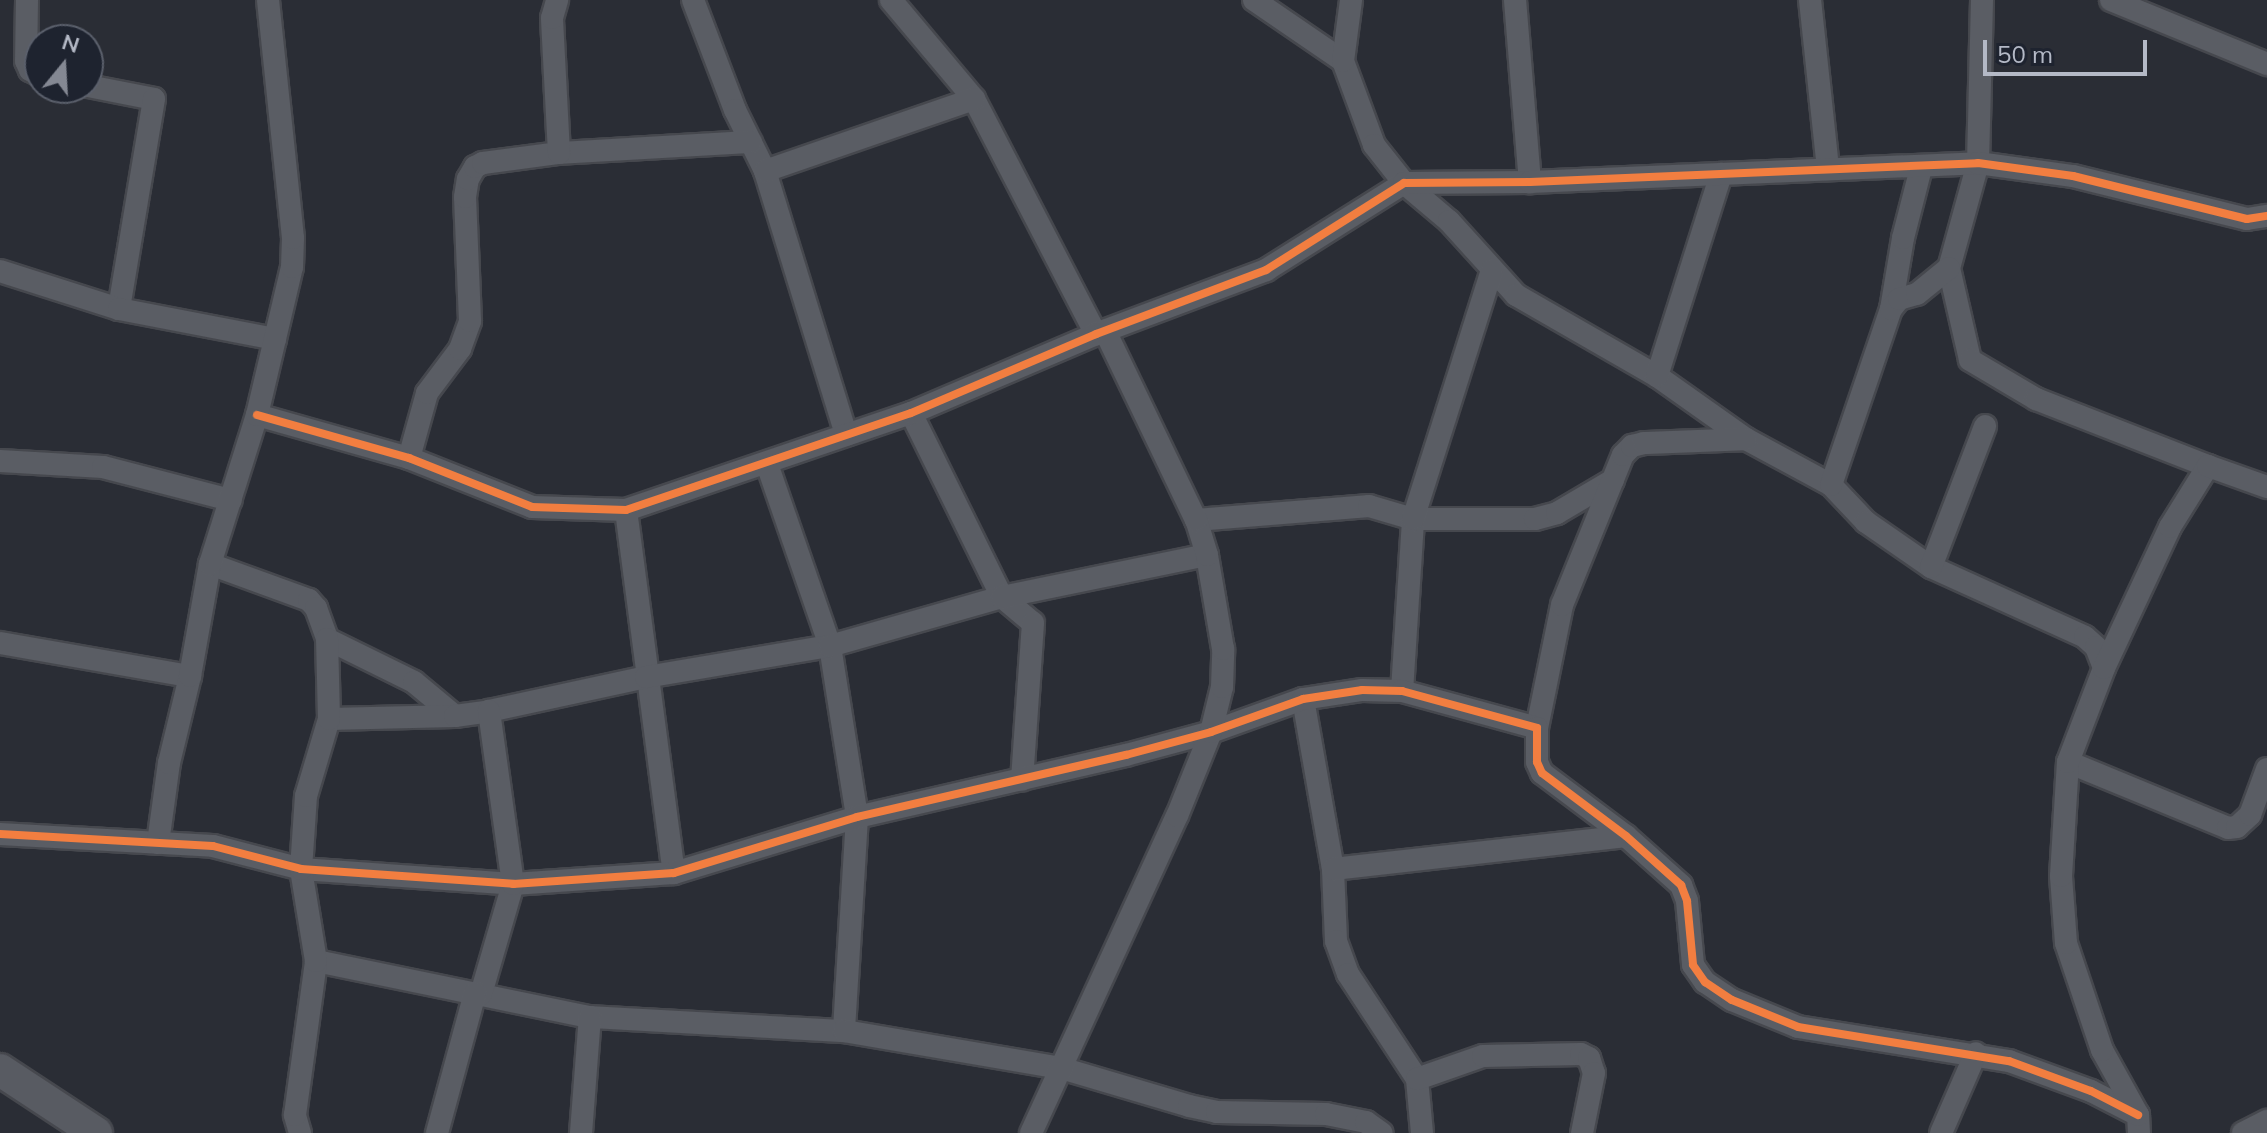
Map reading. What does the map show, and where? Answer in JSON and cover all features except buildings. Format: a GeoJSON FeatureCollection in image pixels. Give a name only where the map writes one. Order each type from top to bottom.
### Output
{"type":"FeatureCollection","features":[{"type":"Feature","properties":{"kind":"street"},"geometry":{"type":"LineString","coordinates":[[27,0],[27,24]]}},
{"type":"Feature","properties":{"kind":"street"},"geometry":{"type":"LineString","coordinates":[[158,843],[169,763],[190,676],[210,564],[257,415],[293,252],[268,0]]}},
{"type":"Feature","properties":{"kind":"street"},"geometry":{"type":"LineString","coordinates":[[557,0],[552,18],[559,153]]}},
{"type":"Feature","properties":{"kind":"street"},"geometry":{"type":"LineString","coordinates":[[693,0],[728,92],[765,171],[846,435]]}},
{"type":"Feature","properties":{"kind":"street"},"geometry":{"type":"LineString","coordinates":[[891,0],[974,99],[1101,332],[1196,520],[1207,555],[1223,649],[1222,687],[1211,732],[1177,816],[1031,1133]]}},
{"type":"Feature","properties":{"kind":"street"},"geometry":{"type":"LineString","coordinates":[[1254,0],[1343,61]]}},
{"type":"Feature","properties":{"kind":"street"},"geometry":{"type":"LineString","coordinates":[[1351,0],[1343,61],[1374,145],[1404,183],[1449,221],[1516,295],[1657,376],[1746,439],[1831,485],[1866,522],[1931,567],[2069,627],[2096,647],[2104,668]]}},
{"type":"Feature","properties":{"kind":"street"},"geometry":{"type":"LineString","coordinates":[[1515,0],[1530,182]]}},
{"type":"Feature","properties":{"kind":"street"},"geometry":{"type":"LineString","coordinates":[[1810,0],[1828,169]]}},
{"type":"Feature","properties":{"kind":"street"},"geometry":{"type":"LineString","coordinates":[[1982,0],[1978,163],[1949,268],[1970,360],[2036,399],[2267,487]]}},
{"type":"Feature","properties":{"kind":"street"},"geometry":{"type":"LineString","coordinates":[[2111,0],[2267,64]]}},
{"type":"Feature","properties":{"kind":"street"},"geometry":{"type":"LineString","coordinates":[[104,89],[154,99],[119,309]]}},
{"type":"Feature","properties":{"kind":"street"},"geometry":{"type":"LineString","coordinates":[[765,171],[974,99]]}},
{"type":"Feature","properties":{"kind":"street"},"geometry":{"type":"LineString","coordinates":[[409,458],[427,393],[460,349],[470,321],[465,197],[468,179],[475,167],[483,163],[559,153],[751,142]]}},
{"type":"Feature","properties":{"kind":"street"},"geometry":{"type":"LineString","coordinates":[[257,415],[409,458],[532,507],[626,510],[911,413],[1101,332],[1275,265],[1404,183],[1530,182],[1921,168],[1978,163],[2073,176],[2247,219],[2267,216]]}},
{"type":"Feature","properties":{"kind":"street"},"geometry":{"type":"LineString","coordinates":[[1831,485],[1891,309],[1903,238],[1921,168]]}},
{"type":"Feature","properties":{"kind":"street"},"geometry":{"type":"LineString","coordinates":[[1657,376],[1721,174]]}},
{"type":"Feature","properties":{"kind":"street"},"geometry":{"type":"LineString","coordinates":[[1891,309],[1899,299],[1917,294],[1949,268]]}},
{"type":"Feature","properties":{"kind":"street"},"geometry":{"type":"LineString","coordinates":[[1402,691],[1413,519],[1492,270]]}},
{"type":"Feature","properties":{"kind":"street"},"geometry":{"type":"LineString","coordinates":[[0,271],[119,309],[275,339]]}},
{"type":"Feature","properties":{"kind":"street"},"geometry":{"type":"LineString","coordinates":[[911,413],[1002,597],[1033,623],[1022,780]]}},
{"type":"Feature","properties":{"kind":"street"},"geometry":{"type":"LineString","coordinates":[[1931,567],[1985,426]]}},
{"type":"Feature","properties":{"kind":"street"},"geometry":{"type":"LineString","coordinates":[[1746,439],[1632,446],[1623,455],[1560,614],[1537,728],[1537,762],[1542,773],[1626,836],[1681,885],[1687,901],[1693,965],[1705,982],[1732,1000],[1798,1027],[1976,1053],[2046,1074],[2139,1124]]}},
{"type":"Feature","properties":{"kind":"street"},"geometry":{"type":"LineString","coordinates":[[0,461],[103,467],[231,500]]}},
{"type":"Feature","properties":{"kind":"street"},"geometry":{"type":"LineString","coordinates":[[767,464],[830,646],[857,817],[844,1031]]}},
{"type":"Feature","properties":{"kind":"street"},"geometry":{"type":"LineString","coordinates":[[2139,1124],[2102,1050],[2066,943],[2061,876],[2068,762],[2104,668],[2170,527],[2208,466]]}},
{"type":"Feature","properties":{"kind":"street"},"geometry":{"type":"LineString","coordinates":[[1196,520],[1369,506],[1413,519],[1546,517],[1613,480]]}},
{"type":"Feature","properties":{"kind":"street"},"geometry":{"type":"LineString","coordinates":[[626,510],[674,873]]}},
{"type":"Feature","properties":{"kind":"street"},"geometry":{"type":"LineString","coordinates":[[329,719],[455,716],[489,711],[646,677],[830,646],[1002,597],[1207,555]]}},
{"type":"Feature","properties":{"kind":"street"},"geometry":{"type":"LineString","coordinates":[[210,564],[309,600],[316,608],[327,639],[329,719],[306,796],[301,869],[316,961],[295,1115],[300,1133]]}},
{"type":"Feature","properties":{"kind":"street"},"geometry":{"type":"LineString","coordinates":[[327,639],[414,682],[455,716]]}},
{"type":"Feature","properties":{"kind":"street"},"geometry":{"type":"LineString","coordinates":[[0,643],[190,676]]}},
{"type":"Feature","properties":{"kind":"street"},"geometry":{"type":"LineString","coordinates":[[0,834],[233,849],[301,869],[513,884],[674,873],[857,817],[1022,780],[1211,732],[1303,699],[1362,690],[1402,691],[1537,728]]}},
{"type":"Feature","properties":{"kind":"street"},"geometry":{"type":"LineString","coordinates":[[1303,699],[1333,869],[1336,941],[1348,974],[1417,1079],[1422,1133]]}},
{"type":"Feature","properties":{"kind":"street"},"geometry":{"type":"LineString","coordinates":[[437,1133],[513,884],[489,711]]}},
{"type":"Feature","properties":{"kind":"street"},"geometry":{"type":"LineString","coordinates":[[2068,762],[2228,828],[2237,827],[2250,815],[2267,769]]}},
{"type":"Feature","properties":{"kind":"street"},"geometry":{"type":"LineString","coordinates":[[1333,869],[1626,836]]}},
{"type":"Feature","properties":{"kind":"street"},"geometry":{"type":"LineString","coordinates":[[316,961],[590,1017],[844,1031],[1061,1068],[1217,1112],[1326,1114],[1366,1122],[1382,1133]]}},
{"type":"Feature","properties":{"kind":"street"},"geometry":{"type":"LineString","coordinates":[[581,1133],[590,1017]]}},
{"type":"Feature","properties":{"kind":"street"},"geometry":{"type":"LineString","coordinates":[[1941,1133],[1976,1053]]}},
{"type":"Feature","properties":{"kind":"street"},"geometry":{"type":"LineString","coordinates":[[1417,1079],[1483,1056],[1581,1054],[1589,1058],[1594,1073],[1582,1133]]}},
{"type":"Feature","properties":{"kind":"street"},"geometry":{"type":"LineString","coordinates":[[0,1070],[96,1133]]}},
{"type":"Feature","properties":{"kind":"street"},"geometry":{"type":"LineString","coordinates":[[2243,1133],[2267,1121]]}},
{"type":"Feature","properties":{"kind":"cycle path"},"geometry":{"type":"LineString","coordinates":[[257,415],[409,458],[532,507],[626,510],[911,413],[1096,334],[1266,270],[1404,183],[1530,182],[1978,163],[2073,176],[2247,219],[2267,216]]}},
{"type":"Feature","properties":{"kind":"cycle path"},"geometry":{"type":"LineString","coordinates":[[0,834],[213,846],[301,869],[513,884],[674,873],[857,817],[1126,755],[1211,732],[1303,699],[1362,690],[1402,691],[1537,728],[1537,762],[1542,773],[1626,836],[1681,885],[1687,901],[1693,965],[1705,982],[1732,1000],[1798,1027],[2009,1061],[2091,1091],[2138,1115]]}}]}
